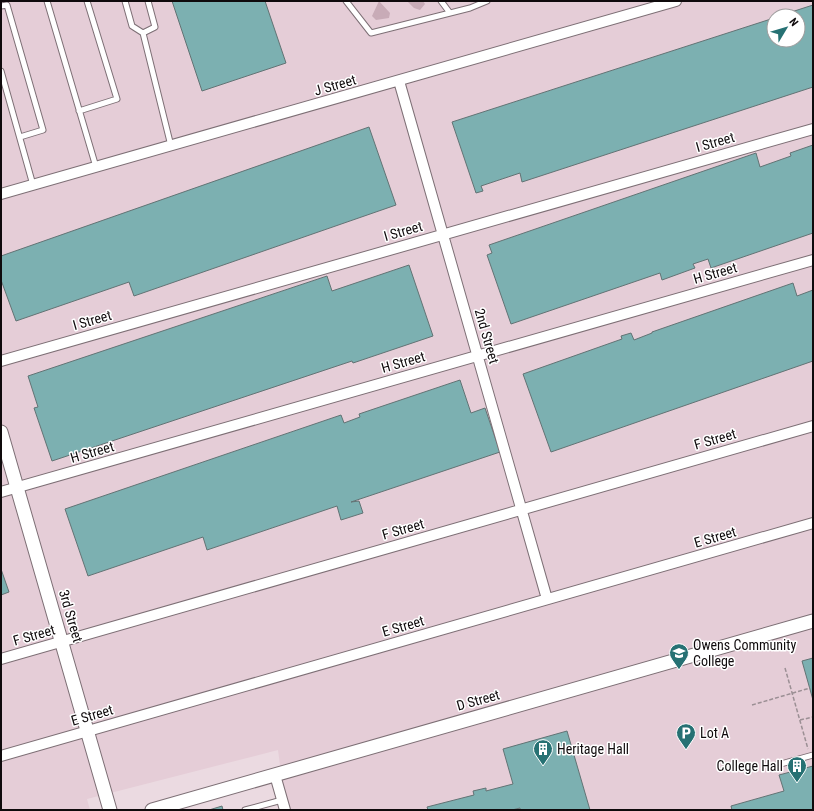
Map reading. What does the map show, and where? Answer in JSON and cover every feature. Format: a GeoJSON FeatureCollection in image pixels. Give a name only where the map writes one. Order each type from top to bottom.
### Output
{"type":"FeatureCollection","features":[{"type":"Feature","properties":{"kind":"street","name":"J Street"},"geometry":{"type":"LineString","coordinates":[[1,194],[676,1]]}},
{"type":"Feature","properties":{"kind":"street","name":"2nd Street"},"geometry":{"type":"LineString","coordinates":[[399,81],[547,599]]}},
{"type":"Feature","properties":{"kind":"street","name":"I Street"},"geometry":{"type":"LineString","coordinates":[[1,361],[813,129]]}},
{"type":"Feature","properties":{"kind":"street","name":"H Street"},"geometry":{"type":"LineString","coordinates":[[1,492],[813,260]]}},
{"type":"Feature","properties":{"kind":"street","name":"F Street"},"geometry":{"type":"LineString","coordinates":[[1,659],[813,426]]}},
{"type":"Feature","properties":{"kind":"street","name":"3rd Street"},"geometry":{"type":"LineString","coordinates":[[1,432],[110,810]]}},
{"type":"Feature","properties":{"kind":"street","name":"E Street"},"geometry":{"type":"LineString","coordinates":[[1,756],[813,523]]}},
{"type":"Feature","properties":{"kind":"street","name":"D Street"},"geometry":{"type":"LineString","coordinates":[[152,810],[813,621]]}},
{"type":"Feature","properties":{"kind":"street"},"geometry":{"type":"LineString","coordinates":[[274,775],[285,810]]}},
{"type":"Feature","properties":{"kind":"lane"},"geometry":{"type":"LineString","coordinates":[[47,1],[96,168]]}},
{"type":"Feature","properties":{"kind":"lane"},"geometry":{"type":"LineString","coordinates":[[79,110],[117,99],[88,1]]}},
{"type":"Feature","properties":{"kind":"lane"},"geometry":{"type":"LineString","coordinates":[[125,1],[132,26],[142,33],[171,146]]}},
{"type":"Feature","properties":{"kind":"lane"},"geometry":{"type":"LineString","coordinates":[[142,33],[155,27],[148,1]]}},
{"type":"Feature","properties":{"kind":"lane"},"geometry":{"type":"LineString","coordinates":[[346,1],[371,33],[450,13],[487,1]]}},
{"type":"Feature","properties":{"kind":"lane"},"geometry":{"type":"LineString","coordinates":[[441,1],[450,13]]}},
{"type":"Feature","properties":{"kind":"lane"},"geometry":{"type":"LineString","coordinates":[[1,6],[7,5],[43,130],[20,137]]}},
{"type":"Feature","properties":{"kind":"lane"},"geometry":{"type":"LineString","coordinates":[[1,71],[33,185]]}},
{"type":"Feature","properties":{"kind":"lane"},"geometry":{"type":"LineString","coordinates":[[770,767],[812,755]]}},
{"type":"Feature","properties":{"kind":"lane"},"geometry":{"type":"LineString","coordinates":[[245,810],[282,800]]}},
{"type":"Feature","properties":{"kind":"path"},"geometry":{"type":"LineString","coordinates":[[785,668],[812,755]]}},
{"type":"Feature","properties":{"kind":"path"},"geometry":{"type":"LineString","coordinates":[[752,705],[792,692],[810,688]]}},
{"type":"Feature","properties":{"kind":"path"},"geometry":{"type":"LineString","coordinates":[[800,720],[813,717]]}},
{"type":"Feature","properties":{"kind":"shaded area"},"geometry":{"type":"Polygon","coordinates":[[[1,1],[813,1],[813,810],[286,810],[278,750],[87,799],[90,810],[1,810],[1,1]]]}},
{"type":"Feature","properties":{"kind":"shaded area"},"geometry":{"type":"Polygon","coordinates":[[[379,1],[390,13],[389,18],[376,20],[372,16],[379,1]]]}},
{"type":"Feature","properties":{"kind":"shaded area"},"geometry":{"type":"Polygon","coordinates":[[[407,1],[423,1],[425,4],[420,10],[414,8],[407,1]]]}},
{"type":"Feature","properties":{"kind":"building"},"geometry":{"type":"Polygon","coordinates":[[[172,1],[265,1],[286,63],[202,91],[172,1]]]}},
{"type":"Feature","properties":{"kind":"building"},"geometry":{"type":"Polygon","coordinates":[[[813,5],[813,87],[522,182],[520,173],[481,186],[483,191],[476,193],[452,122],[766,21],[766,48],[806,48],[806,8],[804,8],[813,5]]]}},
{"type":"Feature","properties":{"kind":"building"},"geometry":{"type":"Polygon","coordinates":[[[369,127],[396,205],[134,296],[129,282],[16,321],[1,280],[1,256],[369,127]]]}},
{"type":"Feature","properties":{"kind":"building"},"geometry":{"type":"Polygon","coordinates":[[[813,145],[813,233],[711,268],[708,259],[693,264],[695,268],[662,280],[660,273],[511,324],[487,255],[492,253],[489,245],[756,153],[760,167],[791,156],[790,153],[813,145]]]}},
{"type":"Feature","properties":{"kind":"building"},"geometry":{"type":"Polygon","coordinates":[[[409,265],[433,336],[353,363],[352,361],[52,461],[34,408],[38,407],[28,376],[327,276],[332,291],[409,265]]]}},
{"type":"Feature","properties":{"kind":"building"},"geometry":{"type":"Polygon","coordinates":[[[793,283],[797,296],[813,290],[813,361],[551,452],[523,374],[622,339],[621,336],[631,333],[634,340],[652,332],[793,283]]]}},
{"type":"Feature","properties":{"kind":"building"},"geometry":{"type":"Polygon","coordinates":[[[460,380],[471,413],[485,408],[500,452],[351,502],[359,501],[363,513],[341,520],[337,506],[207,550],[203,537],[88,576],[65,509],[341,415],[344,423],[360,417],[359,414],[460,380]]]}},
{"type":"Feature","properties":{"kind":"building"},"geometry":{"type":"Polygon","coordinates":[[[1,569],[9,592],[1,595],[1,569]]]}},
{"type":"Feature","properties":{"kind":"building"},"geometry":{"type":"Polygon","coordinates":[[[813,658],[813,700],[802,661],[813,658]]]}},
{"type":"Feature","properties":{"kind":"building","name":"Heritage Hall"},"geometry":{"type":"Polygon","coordinates":[[[567,731],[590,810],[520,810],[520,808],[512,810],[428,810],[427,807],[474,795],[473,791],[486,788],[486,791],[513,784],[503,749],[567,731]]]}},
{"type":"Feature","properties":{"kind":"building","name":"College Hall"},"geometry":{"type":"Polygon","coordinates":[[[813,766],[813,810],[732,810],[731,806],[784,791],[779,775],[813,766]]]}},
{"type":"Feature","properties":{"kind":"building"},"geometry":{"type":"Polygon","coordinates":[[[222,806],[223,810],[209,810],[222,806]]]}},
{"type":"Feature","properties":{"kind":"place","name":"Owens Community College"},"geometry":{"type":"Point","coordinates":[679,670]}},
{"type":"Feature","properties":{"kind":"place","name":"Lot A"},"geometry":{"type":"Point","coordinates":[686,750]}},
{"type":"Feature","properties":{"kind":"place","name":"Heritage Hall"},"geometry":{"type":"Point","coordinates":[543,766]}},
{"type":"Feature","properties":{"kind":"place","name":"College Hall"},"geometry":{"type":"Point","coordinates":[797,783]}}]}
